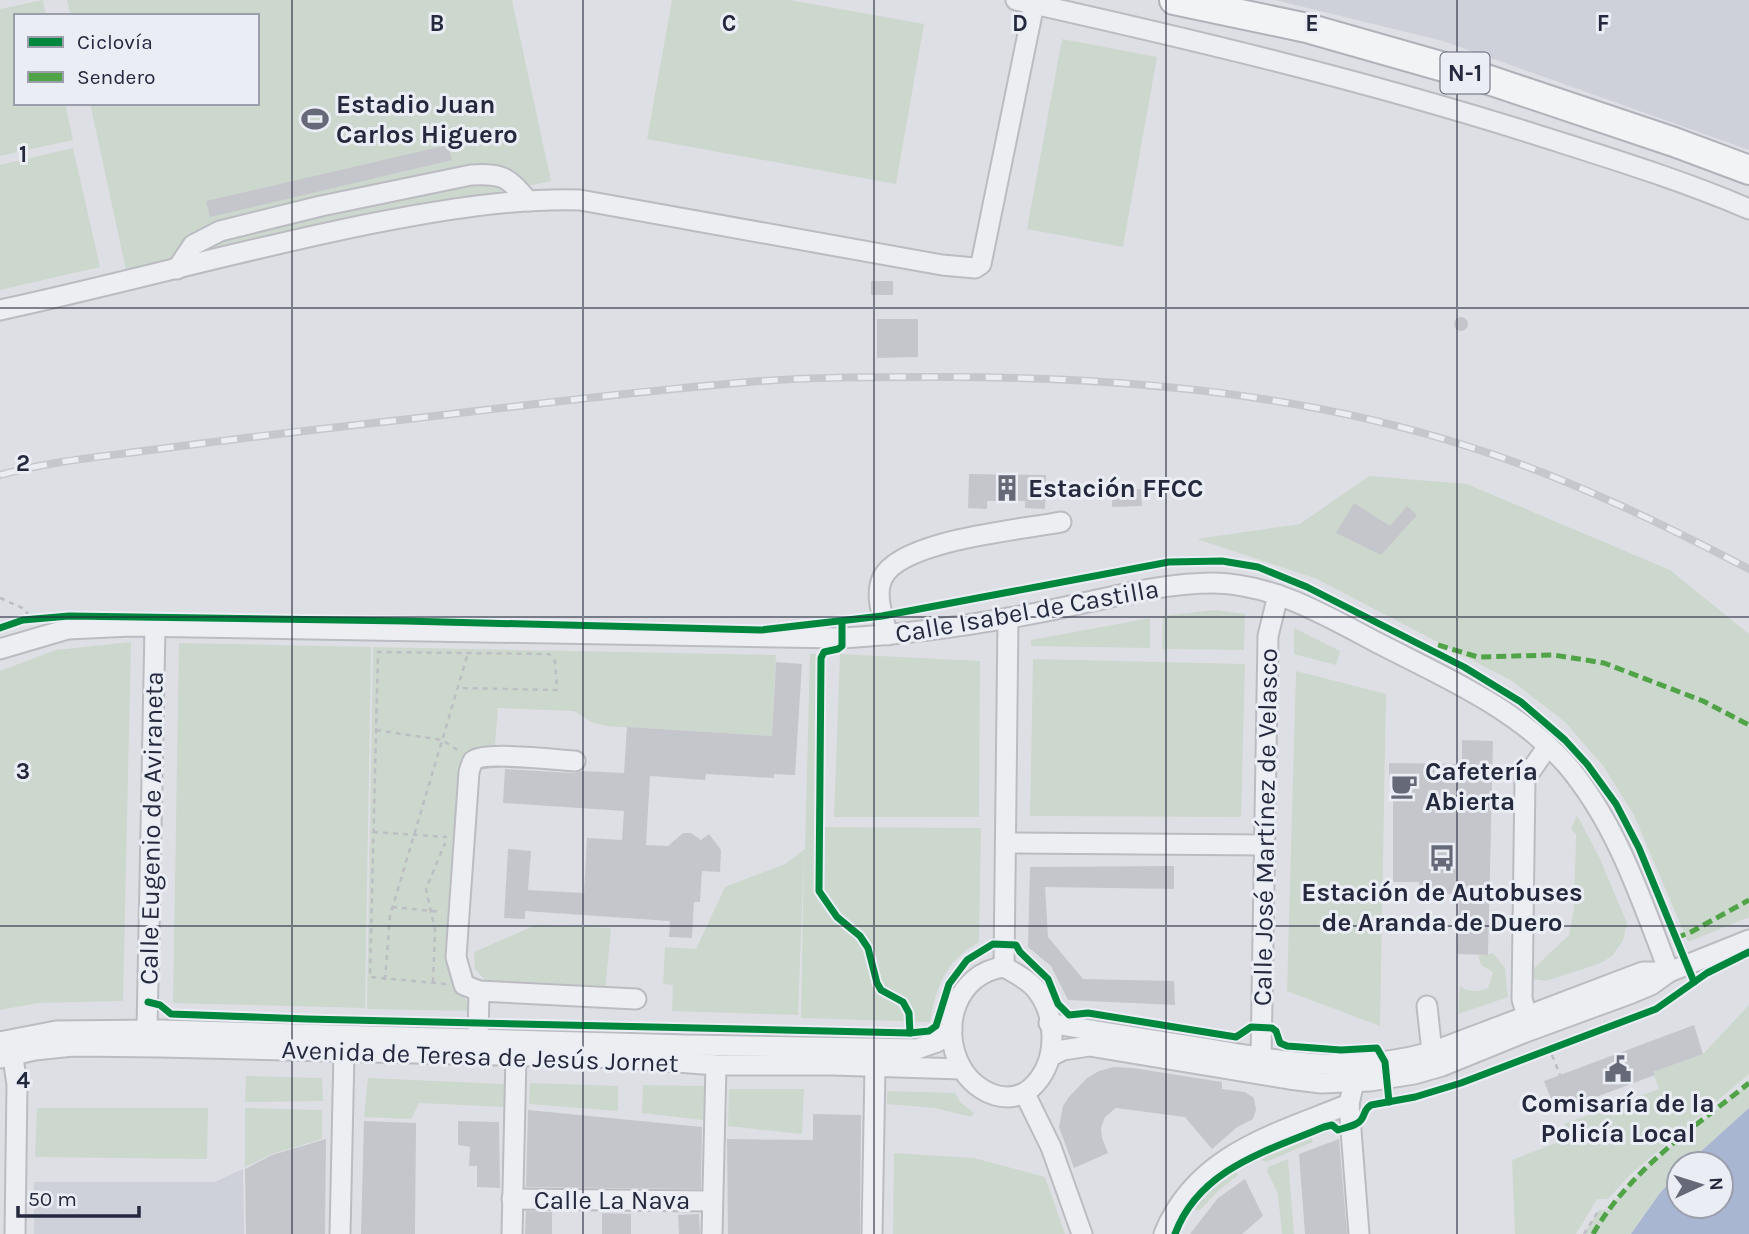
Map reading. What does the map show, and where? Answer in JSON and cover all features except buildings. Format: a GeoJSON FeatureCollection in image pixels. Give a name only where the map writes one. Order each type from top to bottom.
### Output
{"type":"FeatureCollection","features":[{"type":"Feature","properties":{"kind":"highway","name":"N-1"},"geometry":{"type":"LineString","coordinates":[[1174,0],[1307,28],[1486,79],[1749,170]]}},
{"type":"Feature","properties":{"kind":"street"},"geometry":{"type":"LineString","coordinates":[[0,310],[177,269],[287,240],[420,215],[528,201],[580,200],[942,265],[975,268],[981,264],[1013,129],[1025,2],[1227,47],[1354,80],[1610,158],[1749,209]]}},
{"type":"Feature","properties":{"kind":"street"},"geometry":{"type":"LineString","coordinates":[[177,269],[193,245],[220,231],[471,174],[493,174],[510,180],[528,201]]}},
{"type":"Feature","properties":{"kind":"street"},"geometry":{"type":"LineString","coordinates":[[888,635],[879,592],[882,578],[896,562],[940,544],[1061,522]]}},
{"type":"Feature","properties":{"kind":"street","name":"Calle Isabel de Castilla"},"geometry":{"type":"LineString","coordinates":[[0,649],[68,629],[155,627],[843,638],[888,635],[1009,618],[1191,584],[1242,586],[1278,595],[1321,613],[1469,690],[1511,716],[1548,747],[1567,766],[1599,811],[1623,857],[1669,972]]}},
{"type":"Feature","properties":{"kind":"street","name":"Calle José Martínez de Velasco"},"geometry":{"type":"LineString","coordinates":[[1261,1059],[1268,636],[1278,595]]}},
{"type":"Feature","properties":{"kind":"street"},"geometry":{"type":"LineString","coordinates":[[1004,967],[1009,618]]}},
{"type":"Feature","properties":{"kind":"street","name":"Calle Eugenio de Aviraneta"},"geometry":{"type":"LineString","coordinates":[[147,1030],[155,627]]}},
{"type":"Feature","properties":{"kind":"street"},"geometry":{"type":"LineString","coordinates":[[1527,1016],[1522,999],[1525,779],[1548,747]]}},
{"type":"Feature","properties":{"kind":"street"},"geometry":{"type":"LineString","coordinates":[[478,1040],[472,988],[456,957],[459,914],[456,837],[469,772],[473,761],[491,756],[575,761]]}},
{"type":"Feature","properties":{"kind":"street"},"geometry":{"type":"LineString","coordinates":[[1007,843],[1265,845]]}},
{"type":"Feature","properties":{"kind":"street"},"geometry":{"type":"LineString","coordinates":[[1051,1056],[1072,1048],[1089,1046],[1321,1083],[1354,1082],[1414,1074],[1632,993],[1651,985],[1669,972],[1749,940]]}},
{"type":"Feature","properties":{"kind":"street"},"geometry":{"type":"LineString","coordinates":[[1004,967],[1035,988],[1046,1006],[1049,1023],[1051,1056],[1037,1082],[1025,1094],[1010,1098],[998,1097],[975,1084],[962,1069],[954,1049],[952,1030],[957,1001],[966,986],[990,969],[1004,967]]}},
{"type":"Feature","properties":{"kind":"street"},"geometry":{"type":"LineString","coordinates":[[1049,1023],[1261,1059],[1332,1066],[1356,1065],[1410,1058],[1432,1052],[1643,972],[1669,972]]}},
{"type":"Feature","properties":{"kind":"street"},"geometry":{"type":"LineString","coordinates":[[472,988],[636,999]]}},
{"type":"Feature","properties":{"kind":"street"},"geometry":{"type":"LineString","coordinates":[[1427,1006],[1432,1052]]}},
{"type":"Feature","properties":{"kind":"street","name":"Avenida de Teresa de Jesús Jornet"},"geometry":{"type":"LineString","coordinates":[[6,1049],[56,1031],[147,1030],[917,1049],[937,1042],[952,1030]]}},
{"type":"Feature","properties":{"kind":"street","name":"Avenida de Teresa de Jesús Jornet"},"geometry":{"type":"LineString","coordinates":[[6,1049],[35,1050],[72,1046],[626,1058],[716,1065],[962,1069]]}},
{"type":"Feature","properties":{"kind":"street"},"geometry":{"type":"LineString","coordinates":[[6,1049],[17,1085],[15,1234]]}},
{"type":"Feature","properties":{"kind":"street"},"geometry":{"type":"LineString","coordinates":[[340,1234],[344,1052]]}},
{"type":"Feature","properties":{"kind":"street"},"geometry":{"type":"LineString","coordinates":[[512,1234],[516,1056]]}},
{"type":"Feature","properties":{"kind":"street"},"geometry":{"type":"LineString","coordinates":[[712,1234],[716,1065]]}},
{"type":"Feature","properties":{"kind":"street"},"geometry":{"type":"LineString","coordinates":[[872,1234],[875,1067]]}},
{"type":"Feature","properties":{"kind":"street"},"geometry":{"type":"LineString","coordinates":[[1354,1082],[1349,1104],[1359,1234]]}},
{"type":"Feature","properties":{"kind":"street"},"geometry":{"type":"LineString","coordinates":[[1025,1094],[1051,1146],[1082,1234]]}},
{"type":"Feature","properties":{"kind":"street"},"geometry":{"type":"LineString","coordinates":[[1164,1234],[1191,1188],[1223,1160],[1349,1104]]}},
{"type":"Feature","properties":{"kind":"street","name":"Calle La Nava"},"geometry":{"type":"LineString","coordinates":[[512,1199],[712,1201]]}},
{"type":"Feature","properties":{"kind":"path"},"geometry":{"type":"LineString","coordinates":[[0,598],[25,609],[27,620],[43,618]]}},
{"type":"Feature","properties":{"kind":"path"},"geometry":{"type":"LineString","coordinates":[[458,688],[557,690],[555,661],[549,654],[377,652],[370,977],[472,988]]}},
{"type":"Feature","properties":{"kind":"path"},"geometry":{"type":"LineString","coordinates":[[385,980],[392,907],[468,653]]}},
{"type":"Feature","properties":{"kind":"path"},"geometry":{"type":"LineString","coordinates":[[376,730],[442,740],[473,761]]}},
{"type":"Feature","properties":{"kind":"path"},"geometry":{"type":"LineString","coordinates":[[373,832],[456,837],[426,888],[435,930],[433,983]]}},
{"type":"Feature","properties":{"kind":"path"},"geometry":{"type":"LineString","coordinates":[[392,907],[459,914]]}},
{"type":"Feature","properties":{"kind":"path"},"geometry":{"type":"LineString","coordinates":[[1540,1053],[1552,1052],[1560,1075]]}},
{"type":"Feature","properties":{"kind":"path"},"geometry":{"type":"LineString","coordinates":[[1584,1234],[1599,1210]]}},
{"type":"Feature","properties":{"kind":"shaded area"},"geometry":{"type":"Polygon","coordinates":[[[43,0],[46,14],[14,14],[14,105],[65,105],[73,140],[0,156],[0,9],[43,0]]]}},
{"type":"Feature","properties":{"kind":"shaded area","name":"Estadio Juan Carlos Higuero"},"geometry":{"type":"Polygon","coordinates":[[[67,0],[512,0],[551,181],[126,270],[90,105],[259,105],[259,14],[70,14],[67,0]]]}},
{"type":"Feature","properties":{"kind":"shaded area"},"geometry":{"type":"Polygon","coordinates":[[[672,0],[790,0],[924,24],[896,184],[647,139],[672,0]]]}},
{"type":"Feature","properties":{"kind":"shaded area"},"geometry":{"type":"Polygon","coordinates":[[[1275,0],[1749,0],[1749,150],[1443,41],[1275,0]]]}},
{"type":"Feature","properties":{"kind":"shaded area"},"geometry":{"type":"Polygon","coordinates":[[[1062,39],[1157,57],[1123,247],[1027,229],[1062,39]]]}},
{"type":"Feature","properties":{"kind":"shaded area"},"geometry":{"type":"Polygon","coordinates":[[[73,148],[100,267],[0,290],[0,165],[73,148]]]}},
{"type":"Feature","properties":{"kind":"shaded area"},"geometry":{"type":"Polygon","coordinates":[[[1369,476],[1467,484],[1670,570],[1749,634],[1749,917],[1688,942],[1634,815],[1604,767],[1565,722],[1512,681],[1317,579],[1197,539],[1300,524],[1369,476]]]}},
{"type":"Feature","properties":{"kind":"shaded area"},"geometry":{"type":"Polygon","coordinates":[[[1215,610],[1245,614],[1244,650],[1162,649],[1163,616],[1215,610]]]}},
{"type":"Feature","properties":{"kind":"shaded area"},"geometry":{"type":"Polygon","coordinates":[[[1150,618],[1150,648],[1031,646],[1031,640],[1150,618]]]}},
{"type":"Feature","properties":{"kind":"shaded area"},"geometry":{"type":"Polygon","coordinates":[[[1294,628],[1340,651],[1336,665],[1294,654],[1294,628]]]}},
{"type":"Feature","properties":{"kind":"shaded area"},"geometry":{"type":"Polygon","coordinates":[[[131,642],[123,1001],[38,1003],[0,1010],[0,671],[56,650],[131,642]]]}},
{"type":"Feature","properties":{"kind":"shaded area"},"geometry":{"type":"Polygon","coordinates":[[[179,643],[371,647],[365,1008],[173,1003],[179,643]]]}},
{"type":"Feature","properties":{"kind":"shaded area"},"geometry":{"type":"Polygon","coordinates":[[[373,647],[776,655],[772,736],[606,726],[591,722],[574,711],[498,708],[495,745],[475,747],[464,764],[448,971],[473,1011],[367,1009],[373,647]]]}},
{"type":"Feature","properties":{"kind":"shaded area"},"geometry":{"type":"Polygon","coordinates":[[[810,654],[821,654],[817,827],[981,828],[979,942],[958,958],[944,975],[930,1022],[801,1018],[804,852],[798,1015],[672,1011],[673,985],[663,984],[665,947],[696,949],[725,887],[785,864],[805,849],[810,654]]]}},
{"type":"Feature","properties":{"kind":"shaded area"},"geometry":{"type":"Polygon","coordinates":[[[840,654],[980,661],[979,817],[834,817],[840,654]]]}},
{"type":"Feature","properties":{"kind":"shaded area"},"geometry":{"type":"Polygon","coordinates":[[[1033,659],[1245,664],[1241,817],[1030,816],[1033,659]]]}},
{"type":"Feature","properties":{"kind":"shaded area"},"geometry":{"type":"Polygon","coordinates":[[[1296,671],[1386,694],[1380,1026],[1287,991],[1296,671]]]}},
{"type":"Feature","properties":{"kind":"shaded area"},"geometry":{"type":"Polygon","coordinates":[[[1577,815],[1599,857],[1627,923],[1623,940],[1612,956],[1601,963],[1546,981],[1531,979],[1531,971],[1569,935],[1574,908],[1576,834],[1571,829],[1577,815]]]}},
{"type":"Feature","properties":{"kind":"shaded area"},"geometry":{"type":"Polygon","coordinates":[[[536,925],[611,928],[605,992],[491,987],[475,969],[474,952],[536,925]]]}},
{"type":"Feature","properties":{"kind":"shaded area"},"geometry":{"type":"Polygon","coordinates":[[[1493,953],[1505,968],[1508,997],[1458,1014],[1460,986],[1474,991],[1488,988],[1493,972],[1481,965],[1478,956],[1493,953]]]}},
{"type":"Feature","properties":{"kind":"shaded area"},"geometry":{"type":"Polygon","coordinates":[[[1749,1005],[1749,1074],[1631,1174],[1608,1199],[1597,1199],[1576,1234],[1515,1234],[1512,1160],[1569,1138],[1564,1124],[1659,1089],[1653,1072],[1703,1054],[1749,1005]]]}},
{"type":"Feature","properties":{"kind":"shaded area"},"geometry":{"type":"Polygon","coordinates":[[[246,1076],[322,1078],[323,1101],[245,1102],[246,1076]]]}},
{"type":"Feature","properties":{"kind":"shaded area"},"geometry":{"type":"Polygon","coordinates":[[[368,1078],[504,1084],[504,1107],[419,1103],[411,1119],[364,1117],[368,1078]]]}},
{"type":"Feature","properties":{"kind":"shaded area"},"geometry":{"type":"Polygon","coordinates":[[[530,1083],[618,1086],[618,1111],[529,1104],[530,1083]]]}},
{"type":"Feature","properties":{"kind":"shaded area"},"geometry":{"type":"Polygon","coordinates":[[[1749,1083],[1749,1108],[1702,1150],[1667,1150],[1749,1083]]]}},
{"type":"Feature","properties":{"kind":"shaded area"},"geometry":{"type":"Polygon","coordinates":[[[643,1085],[705,1086],[703,1120],[642,1113],[643,1085]]]}},
{"type":"Feature","properties":{"kind":"shaded area"},"geometry":{"type":"Polygon","coordinates":[[[729,1089],[804,1089],[802,1134],[728,1126],[729,1089]]]}},
{"type":"Feature","properties":{"kind":"shaded area"},"geometry":{"type":"Polygon","coordinates":[[[887,1091],[955,1093],[960,1102],[974,1113],[971,1117],[935,1108],[887,1104],[887,1091]]]}},
{"type":"Feature","properties":{"kind":"shaded area"},"geometry":{"type":"Polygon","coordinates":[[[37,1108],[208,1108],[207,1159],[35,1157],[37,1108]]]}},
{"type":"Feature","properties":{"kind":"shaded area"},"geometry":{"type":"Polygon","coordinates":[[[245,1108],[322,1110],[322,1139],[272,1154],[245,1167],[245,1108]]]}},
{"type":"Feature","properties":{"kind":"shaded area"},"geometry":{"type":"Polygon","coordinates":[[[1311,1136],[1313,1142],[1266,1162],[1262,1160],[1263,1156],[1311,1136]]]}},
{"type":"Feature","properties":{"kind":"shaded area"},"geometry":{"type":"Polygon","coordinates":[[[1665,1152],[1665,1188],[1631,1234],[1584,1234],[1599,1210],[1607,1210],[1640,1172],[1665,1152]]]}},
{"type":"Feature","properties":{"kind":"shaded area"},"geometry":{"type":"Polygon","coordinates":[[[894,1153],[974,1158],[1045,1177],[1065,1234],[893,1234],[894,1153]]]}},
{"type":"Feature","properties":{"kind":"shaded area"},"geometry":{"type":"Polygon","coordinates":[[[1288,1159],[1294,1234],[1282,1234],[1278,1194],[1267,1171],[1268,1167],[1288,1159]]]}},
{"type":"Feature","properties":{"kind":"shaded area"},"geometry":{"type":"Polygon","coordinates":[[[243,1169],[244,1234],[34,1234],[34,1182],[215,1182],[243,1169]]]}},
{"type":"Feature","properties":{"kind":"shaded area"},"geometry":{"type":"Polygon","coordinates":[[[1235,1169],[1238,1175],[1200,1210],[1196,1210],[1195,1207],[1215,1184],[1235,1169]]]}},
{"type":"Feature","properties":{"kind":"water"},"geometry":{"type":"Polygon","coordinates":[[[1749,1108],[1749,1234],[1631,1234],[1665,1188],[1665,1220],[1735,1220],[1735,1150],[1702,1150],[1749,1108]]]}},
{"type":"Feature","properties":{"kind":"railway"},"geometry":{"type":"LineString","coordinates":[[0,475],[56,463],[218,441],[583,398],[771,380],[906,377],[1065,380],[1134,384],[1270,400],[1404,428],[1506,459],[1577,486],[1749,569]]}},
{"type":"Feature","properties":{"kind":"marked path"},"geometry":{"type":"LineString","coordinates":[[1438,645],[1478,657],[1554,655],[1604,663],[1703,701],[1749,725]]}},
{"type":"Feature","properties":{"kind":"marked path"},"geometry":{"type":"LineString","coordinates":[[1676,938],[1749,900]]}},
{"type":"Feature","properties":{"kind":"marked path"},"geometry":{"type":"LineString","coordinates":[[1593,1234],[1608,1211],[1644,1170],[1684,1134],[1749,1083]]}},
{"type":"Feature","properties":{"kind":"cycle path"},"geometry":{"type":"LineString","coordinates":[[0,628],[23,620],[69,616],[761,630],[882,616],[1169,562],[1222,561],[1258,567],[1307,587],[1464,667],[1521,702],[1565,740],[1587,764],[1616,804],[1639,848],[1694,982]]}},
{"type":"Feature","properties":{"kind":"cycle path"},"geometry":{"type":"LineString","coordinates":[[148,1002],[160,1005],[171,1014],[910,1033],[909,1013],[903,1002],[881,990],[868,948],[860,936],[837,917],[819,891],[821,658],[824,652],[842,646],[842,622]]}},
{"type":"Feature","properties":{"kind":"cycle path"},"geometry":{"type":"LineString","coordinates":[[910,1033],[929,1031],[936,1026],[949,984],[967,960],[993,944],[1016,945],[1048,979],[1058,1004],[1069,1015],[1088,1013],[1236,1037],[1251,1027],[1272,1028],[1276,1031],[1280,1043],[1287,1046],[1341,1050],[1377,1048],[1385,1062],[1389,1102]]}},
{"type":"Feature","properties":{"kind":"cycle path"},"geometry":{"type":"LineString","coordinates":[[1175,1234],[1200,1193],[1237,1165],[1258,1154],[1324,1127],[1332,1125],[1338,1130],[1354,1125],[1371,1105],[1415,1097],[1461,1083],[1656,1009],[1707,973],[1749,952]]}},
{"type":"Feature","properties":{"kind":"place","name":"Estadio Juan Carlos Higuero"},"geometry":{"type":"Point","coordinates":[315,119]}},
{"type":"Feature","properties":{"kind":"place","name":"Estación FFCC"},"geometry":{"type":"Point","coordinates":[1007,488]}},
{"type":"Feature","properties":{"kind":"place","name":"Cafetería Abierta"},"geometry":{"type":"Point","coordinates":[1404,786]}},
{"type":"Feature","properties":{"kind":"place","name":"Estación de Autobuses de Aranda de Duero"},"geometry":{"type":"Point","coordinates":[1442,858]}},
{"type":"Feature","properties":{"kind":"place","name":"Comisaría de la Policía Local"},"geometry":{"type":"Point","coordinates":[1618,1069]}}]}
